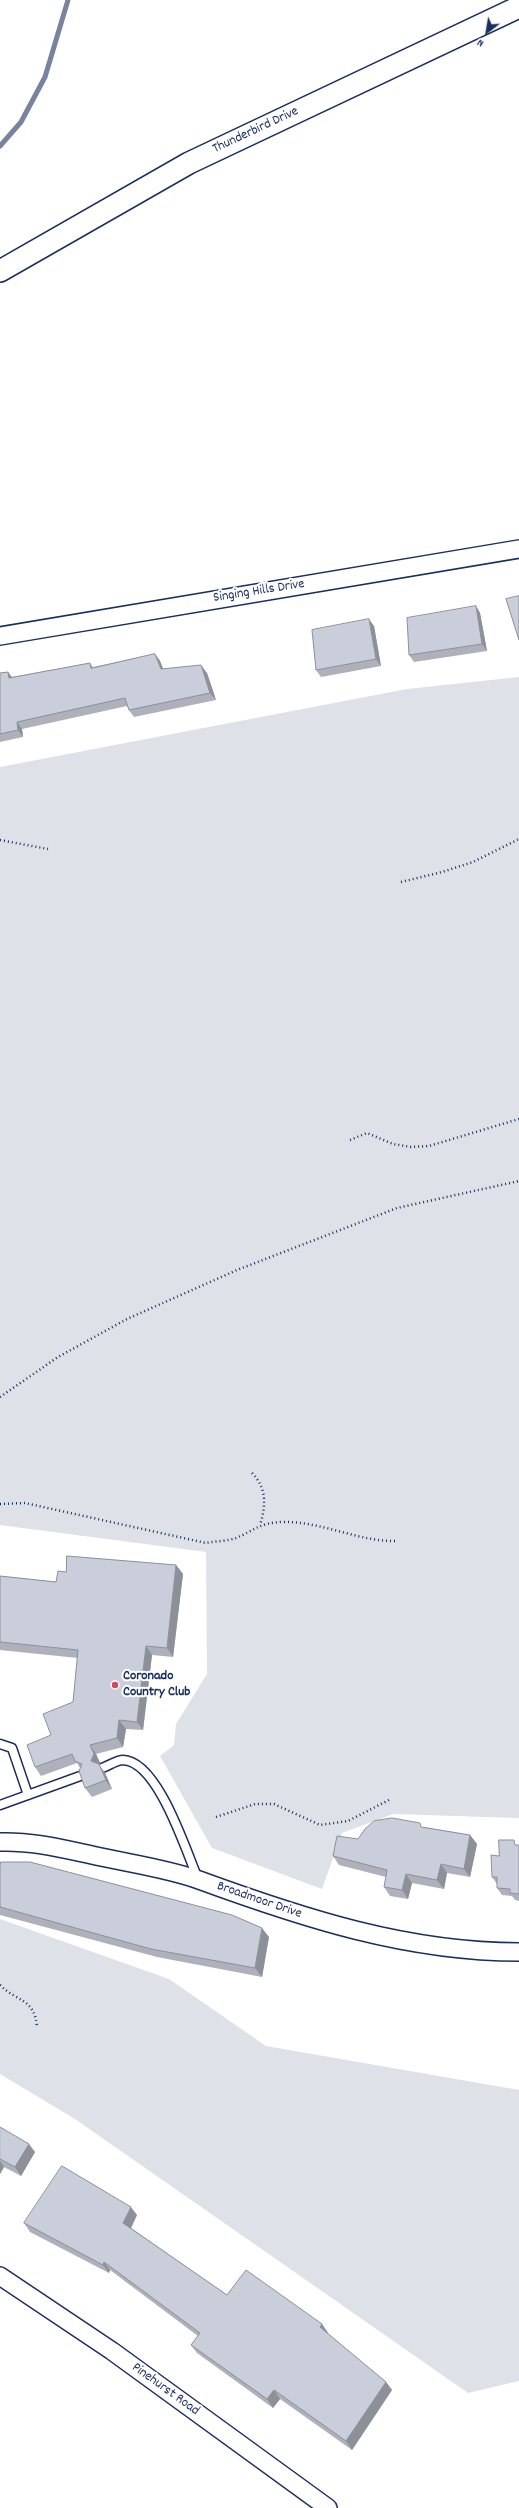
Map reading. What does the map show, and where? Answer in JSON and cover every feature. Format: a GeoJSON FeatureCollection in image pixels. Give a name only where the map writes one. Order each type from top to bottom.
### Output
{"type":"FeatureCollection","features":[{"type":"Feature","properties":{"kind":"street","name":"Thunderbird Drive"},"geometry":{"type":"LineString","coordinates":[[0,270],[189,163],[519,7]]}},
{"type":"Feature","properties":{"kind":"street","name":"Singing Hills Drive"},"geometry":{"type":"LineString","coordinates":[[0,636],[519,549]]}},
{"type":"Feature","properties":{"kind":"street","name":"Broadmoor Drive"},"geometry":{"type":"LineString","coordinates":[[0,1842],[30,1842],[198,1880],[299,1916],[393,1940],[456,1949],[519,1952]]}},
{"type":"Feature","properties":{"kind":"street","name":"Pinehurst Road"},"geometry":{"type":"LineString","coordinates":[[0,2276],[112,2351],[328,2508]]}},
{"type":"Feature","properties":{"kind":"lane"},"geometry":{"type":"LineString","coordinates":[[0,1744],[12,1748],[28,1795]]}},
{"type":"Feature","properties":{"kind":"lane"},"geometry":{"type":"LineString","coordinates":[[102,1768],[122,1760],[140,1766],[153,1780],[198,1880]]}},
{"type":"Feature","properties":{"kind":"lane"},"geometry":{"type":"LineString","coordinates":[[0,1805],[83,1775]]}},
{"type":"Feature","properties":{"kind":"path"},"geometry":{"type":"LineString","coordinates":[[401,882],[442,872],[473,862],[519,839]]}},
{"type":"Feature","properties":{"kind":"path"},"geometry":{"type":"LineString","coordinates":[[0,840],[48,849]]}},
{"type":"Feature","properties":{"kind":"path"},"geometry":{"type":"LineString","coordinates":[[350,1140],[367,1133],[393,1144],[411,1147],[429,1146],[519,1119]]}},
{"type":"Feature","properties":{"kind":"path"},"geometry":{"type":"LineString","coordinates":[[0,1397],[58,1357],[127,1319],[237,1270],[397,1208],[519,1181]]}},
{"type":"Feature","properties":{"kind":"path"},"geometry":{"type":"LineString","coordinates":[[252,1473],[258,1478],[264,1494],[266,1508],[260,1525]]}},
{"type":"Feature","properties":{"kind":"path"},"geometry":{"type":"LineString","coordinates":[[0,1504],[25,1504],[206,1543],[235,1539],[260,1525],[283,1522],[316,1525],[381,1542],[397,1541]]}},
{"type":"Feature","properties":{"kind":"path"},"geometry":{"type":"LineString","coordinates":[[216,1817],[255,1804],[274,1804],[320,1825],[348,1821],[389,1800]]}},
{"type":"Feature","properties":{"kind":"path"},"geometry":{"type":"LineString","coordinates":[[0,1985],[26,2003],[36,2012],[37,2026]]}},
{"type":"Feature","properties":{"kind":"shaded area"},"geometry":{"type":"Polygon","coordinates":[[[519,677],[519,1818],[393,1814],[342,1833],[322,1889],[212,1848],[160,1756],[174,1745],[176,1724],[207,1674],[206,1552],[0,1525],[0,767],[407,689],[519,677]]]}},
{"type":"Feature","properties":{"kind":"shaded area"},"geometry":{"type":"Polygon","coordinates":[[[0,1919],[169,1979],[266,2046],[519,2090],[519,2381],[468,2393],[75,2119],[0,2074],[0,1919]]]}},
{"type":"Feature","properties":{"kind":"building"},"geometry":{"type":"Polygon","coordinates":[[[519,596],[519,640],[506,599],[519,596]]]}},
{"type":"Feature","properties":{"kind":"building"},"geometry":{"type":"Polygon","coordinates":[[[476,606],[482,644],[409,655],[407,618],[476,606]]]}},
{"type":"Feature","properties":{"kind":"building"},"geometry":{"type":"Polygon","coordinates":[[[369,619],[376,659],[316,670],[312,630],[369,619]]]}},
{"type":"Feature","properties":{"kind":"building"},"geometry":{"type":"Polygon","coordinates":[[[155,654],[161,669],[201,665],[210,693],[129,710],[125,698],[17,722],[18,730],[0,734],[0,673],[8,672],[9,678],[90,663],[91,668],[155,654]]]}},
{"type":"Feature","properties":{"kind":"building","name":"Coronado Country Club"},"geometry":{"type":"Polygon","coordinates":[[[67,1556],[176,1565],[167,1648],[146,1646],[137,1722],[119,1720],[117,1738],[90,1745],[94,1754],[91,1761],[99,1764],[106,1780],[85,1788],[79,1771],[82,1764],[75,1761],[72,1754],[35,1767],[27,1745],[51,1735],[43,1714],[73,1702],[78,1650],[0,1642],[0,1576],[56,1582],[58,1571],[66,1572],[67,1556]]]}},
{"type":"Feature","properties":{"kind":"building"},"geometry":{"type":"Polygon","coordinates":[[[392,1818],[420,1823],[421,1827],[470,1835],[464,1869],[441,1864],[437,1880],[406,1874],[402,1890],[384,1887],[387,1870],[333,1856],[337,1836],[358,1839],[365,1829],[374,1821],[392,1818]]]}},
{"type":"Feature","properties":{"kind":"building"},"geometry":{"type":"Polygon","coordinates":[[[499,1840],[514,1840],[515,1845],[519,1845],[519,1894],[510,1893],[510,1889],[497,1888],[497,1877],[492,1877],[491,1855],[499,1856],[499,1840]]]}},
{"type":"Feature","properties":{"kind":"building"},"geometry":{"type":"Polygon","coordinates":[[[1,1862],[30,1862],[232,1915],[262,1928],[255,1968],[151,1949],[0,1907],[1,1862]]]}},
{"type":"Feature","properties":{"kind":"building"},"geometry":{"type":"Polygon","coordinates":[[[0,2127],[29,2144],[15,2167],[0,2159],[0,2127]]]}},
{"type":"Feature","properties":{"kind":"building"},"geometry":{"type":"Polygon","coordinates":[[[62,2166],[131,2207],[123,2223],[227,2295],[246,2270],[322,2324],[320,2327],[386,2382],[346,2441],[274,2390],[267,2399],[191,2345],[200,2333],[104,2262],[103,2265],[24,2223],[62,2166]]]}},
{"type":"Feature","properties":{"kind":"waterway"},"geometry":{"type":"LineString","coordinates":[[0,146],[21,122],[45,77],[68,0]]}},
{"type":"Feature","properties":{"kind":"place","name":"Coronado Country Club"},"geometry":{"type":"Point","coordinates":[115,1685]}}]}
